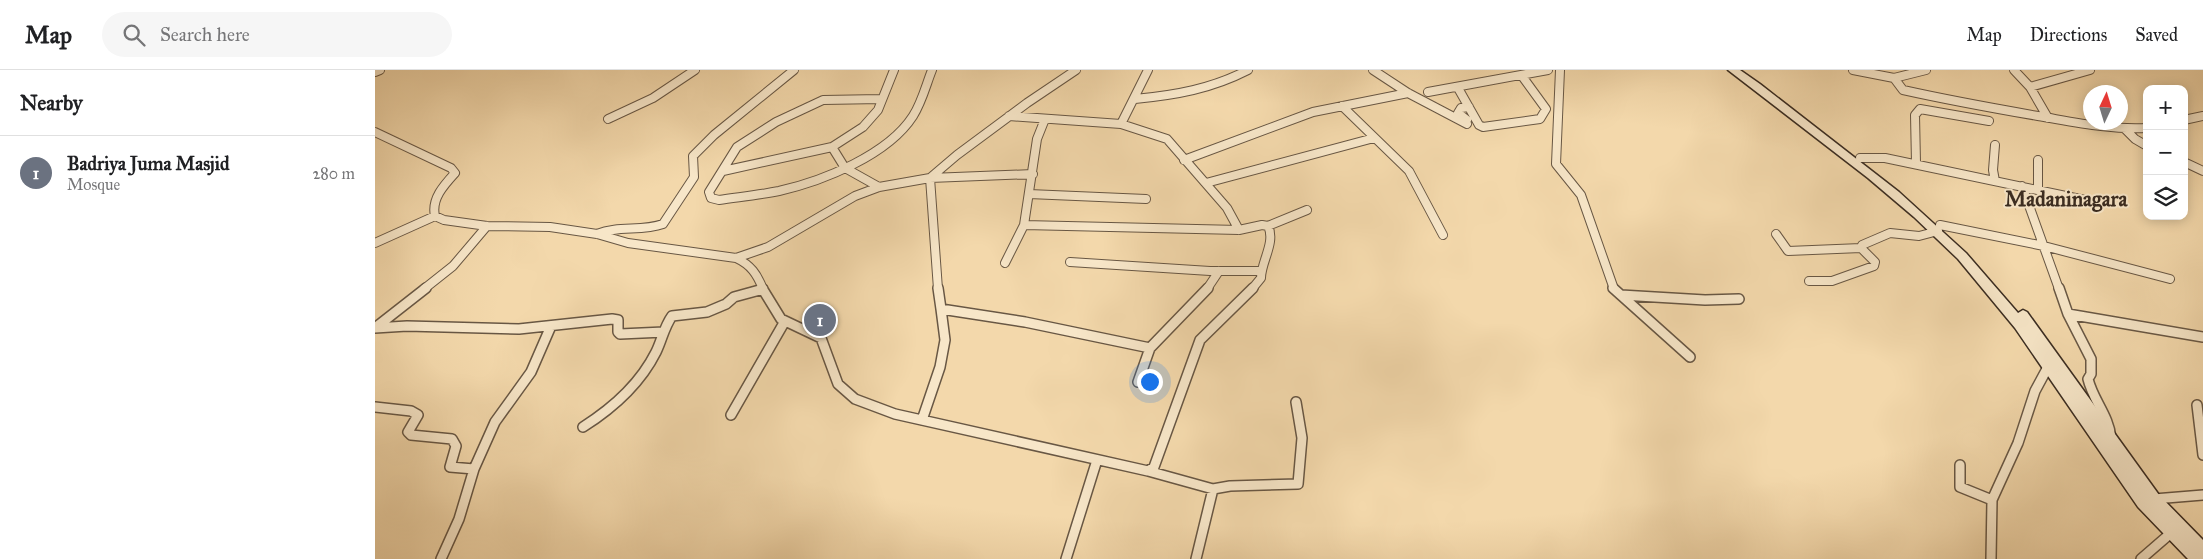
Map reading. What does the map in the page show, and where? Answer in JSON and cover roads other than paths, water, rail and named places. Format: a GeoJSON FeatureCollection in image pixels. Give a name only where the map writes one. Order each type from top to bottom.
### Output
{"type":"FeatureCollection","features":[{"type":"Feature","properties":{"kind":"main road"},"geometry":{"type":"LineString","coordinates":[[1733,70],[1939,228],[1979,263],[2015,305],[2154,499],[2203,550]]}},
{"type":"Feature","properties":{"kind":"main road"},"geometry":{"type":"LineString","coordinates":[[1741,70],[1769,89],[1909,197],[1939,228],[2002,302],[2049,365],[2137,494],[2171,533],[2198,559]]}},
{"type":"Feature","properties":{"kind":"street"},"geometry":{"type":"LineString","coordinates":[[375,72],[380,70]]}},
{"type":"Feature","properties":{"kind":"street"},"geometry":{"type":"LineString","coordinates":[[608,120],[653,98],[695,70]]}},
{"type":"Feature","properties":{"kind":"street"},"geometry":{"type":"LineString","coordinates":[[597,234],[614,227],[654,227],[663,224],[694,177],[693,156],[714,135],[793,70]]}},
{"type":"Feature","properties":{"kind":"street"},"geometry":{"type":"LineString","coordinates":[[723,171],[832,147],[863,128],[878,110],[894,70]]}},
{"type":"Feature","properties":{"kind":"street"},"geometry":{"type":"LineString","coordinates":[[881,99],[823,100],[751,136],[737,147],[709,192],[711,198],[719,200],[785,189],[845,168],[887,143],[903,129],[914,114],[932,70]]}},
{"type":"Feature","properties":{"kind":"street"},"geometry":{"type":"LineString","coordinates":[[930,178],[1009,116],[1076,70]]}},
{"type":"Feature","properties":{"kind":"street"},"geometry":{"type":"LineString","coordinates":[[1121,124],[1148,70]]}},
{"type":"Feature","properties":{"kind":"street"},"geometry":{"type":"LineString","coordinates":[[1135,99],[1182,94],[1227,81],[1248,70]]}},
{"type":"Feature","properties":{"kind":"street"},"geometry":{"type":"LineString","coordinates":[[1373,70],[1408,93],[1471,124],[1458,113],[1461,108],[1469,107]]}},
{"type":"Feature","properties":{"kind":"street"},"geometry":{"type":"LineString","coordinates":[[1427,92],[1548,70]]}},
{"type":"Feature","properties":{"kind":"street"},"geometry":{"type":"LineString","coordinates":[[1551,110],[1553,108],[1555,70]]}},
{"type":"Feature","properties":{"kind":"street"},"geometry":{"type":"LineString","coordinates":[[1560,70],[1556,164],[1581,195],[1613,288],[1691,357]]}},
{"type":"Feature","properties":{"kind":"street"},"geometry":{"type":"LineString","coordinates":[[1853,70],[1894,78],[1926,70]]}},
{"type":"Feature","properties":{"kind":"street"},"geometry":{"type":"LineString","coordinates":[[2014,70],[2030,87],[2030,90],[2048,118]]}},
{"type":"Feature","properties":{"kind":"street"},"geometry":{"type":"LineString","coordinates":[[2030,87],[2090,70]]}},
{"type":"Feature","properties":{"kind":"street"},"geometry":{"type":"LineString","coordinates":[[1457,88],[1479,125],[1483,127],[1542,118],[1546,109],[1522,76]]}},
{"type":"Feature","properties":{"kind":"street"},"geometry":{"type":"LineString","coordinates":[[1894,78],[1903,90],[1923,95],[2083,123]]}},
{"type":"Feature","properties":{"kind":"street"},"geometry":{"type":"LineString","coordinates":[[1184,160],[1313,112],[1408,93]]}},
{"type":"Feature","properties":{"kind":"street"},"geometry":{"type":"LineString","coordinates":[[1342,106],[1409,171],[1443,235]]}},
{"type":"Feature","properties":{"kind":"street"},"geometry":{"type":"LineString","coordinates":[[1916,164],[1915,115],[1920,109],[1989,121]]}},
{"type":"Feature","properties":{"kind":"street"},"geometry":{"type":"LineString","coordinates":[[1009,116],[1089,120],[1121,124],[1167,139],[1227,208],[1239,230]]}},
{"type":"Feature","properties":{"kind":"street"},"geometry":{"type":"LineString","coordinates":[[2188,119],[2203,116]]}},
{"type":"Feature","properties":{"kind":"street"},"geometry":{"type":"LineString","coordinates":[[1005,263],[1024,225],[1037,139],[1045,119]]}},
{"type":"Feature","properties":{"kind":"street"},"geometry":{"type":"LineString","coordinates":[[2128,129],[2143,128]]}},
{"type":"Feature","properties":{"kind":"street"},"geometry":{"type":"LineString","coordinates":[[2126,130],[2143,144]]}},
{"type":"Feature","properties":{"kind":"street"},"geometry":{"type":"LineString","coordinates":[[375,132],[451,168],[455,173],[441,189],[433,208],[435,216]]}},
{"type":"Feature","properties":{"kind":"street"},"geometry":{"type":"LineString","coordinates":[[1205,183],[1373,138]]}},
{"type":"Feature","properties":{"kind":"street"},"geometry":{"type":"LineString","coordinates":[[1995,145],[1993,170],[1995,181]]}},
{"type":"Feature","properties":{"kind":"street"},"geometry":{"type":"LineString","coordinates":[[832,147],[845,168],[879,188]]}},
{"type":"Feature","properties":{"kind":"street"},"geometry":{"type":"LineString","coordinates":[[1859,158],[1885,158],[2085,200]]}},
{"type":"Feature","properties":{"kind":"street"},"geometry":{"type":"LineString","coordinates":[[2038,160],[2038,190]]}},
{"type":"Feature","properties":{"kind":"street"},"geometry":{"type":"LineString","coordinates":[[2188,164],[2203,171]]}},
{"type":"Feature","properties":{"kind":"street"},"geometry":{"type":"LineString","coordinates":[[735,258],[768,247],[855,196],[879,188],[930,178],[1033,174]]}},
{"type":"Feature","properties":{"kind":"street"},"geometry":{"type":"LineString","coordinates":[[922,420],[940,367],[945,340],[937,282],[930,178]]}},
{"type":"Feature","properties":{"kind":"street"},"geometry":{"type":"LineString","coordinates":[[2022,186],[2068,314],[2091,359],[2091,374],[2088,380],[2090,388],[2110,426],[2111,438]]}},
{"type":"Feature","properties":{"kind":"street"},"geometry":{"type":"LineString","coordinates":[[1029,194],[1146,199]]}},
{"type":"Feature","properties":{"kind":"street"},"geometry":{"type":"LineString","coordinates":[[1024,225],[1239,230],[1262,225],[1268,226],[1307,210]]}},
{"type":"Feature","properties":{"kind":"street"},"geometry":{"type":"LineString","coordinates":[[375,243],[435,216],[444,220],[487,226],[550,227],[597,234],[628,243],[735,258],[745,262],[756,272],[763,289],[781,319],[821,338],[838,384],[855,400],[895,414],[1148,470],[1213,489],[1230,486],[1298,484],[1302,438],[1296,402]]}},
{"type":"Feature","properties":{"kind":"street"},"geometry":{"type":"LineString","coordinates":[[375,328],[453,266],[487,226]]}},
{"type":"Feature","properties":{"kind":"street"},"geometry":{"type":"LineString","coordinates":[[1148,470],[1154,467],[1200,340],[1242,300],[1261,278],[1261,272],[1268,253],[1270,230],[1268,226]]}},
{"type":"Feature","properties":{"kind":"street"},"geometry":{"type":"LineString","coordinates":[[1776,234],[1788,251],[1861,248],[1862,245],[1886,234],[1897,233],[1919,236],[1939,228],[2044,246],[2170,279]]}},
{"type":"Feature","properties":{"kind":"street"},"geometry":{"type":"LineString","coordinates":[[1809,281],[1832,281],[1874,266],[1875,262],[1861,248]]}},
{"type":"Feature","properties":{"kind":"street"},"geometry":{"type":"LineString","coordinates":[[1070,262],[1261,272]]}},
{"type":"Feature","properties":{"kind":"street"},"geometry":{"type":"LineString","coordinates":[[1139,382],[1150,348],[1211,285],[1219,271]]}},
{"type":"Feature","properties":{"kind":"street"},"geometry":{"type":"LineString","coordinates":[[583,427],[603,415],[641,374],[657,352],[672,316],[707,312],[726,304],[734,297],[763,289]]}},
{"type":"Feature","properties":{"kind":"street"},"geometry":{"type":"LineString","coordinates":[[1621,295],[1705,300],[1739,299]]}},
{"type":"Feature","properties":{"kind":"street"},"geometry":{"type":"LineString","coordinates":[[941,309],[1025,322],[1150,348]]}},
{"type":"Feature","properties":{"kind":"street"},"geometry":{"type":"LineString","coordinates":[[2068,314],[2203,337]]}},
{"type":"Feature","properties":{"kind":"street"},"geometry":{"type":"LineString","coordinates":[[375,328],[407,326],[519,329],[612,319],[618,320],[618,332],[620,334],[664,332]]}},
{"type":"Feature","properties":{"kind":"street"},"geometry":{"type":"LineString","coordinates":[[731,415],[785,321]]}},
{"type":"Feature","properties":{"kind":"street"},"geometry":{"type":"LineString","coordinates":[[441,559],[459,519],[474,469],[495,422],[531,372],[551,326]]}},
{"type":"Feature","properties":{"kind":"street"},"geometry":{"type":"LineString","coordinates":[[1991,559],[1993,500],[2018,443],[2035,392],[2049,365]]}},
{"type":"Feature","properties":{"kind":"street"},"geometry":{"type":"LineString","coordinates":[[2197,405],[2203,455]]}},
{"type":"Feature","properties":{"kind":"street"},"geometry":{"type":"LineString","coordinates":[[375,407],[411,411],[418,415],[408,432],[411,435],[452,439],[456,446],[450,466],[474,469]]}},
{"type":"Feature","properties":{"kind":"street"},"geometry":{"type":"LineString","coordinates":[[1066,559],[1097,460]]}},
{"type":"Feature","properties":{"kind":"street"},"geometry":{"type":"LineString","coordinates":[[1960,465],[1960,487],[1993,500]]}},
{"type":"Feature","properties":{"kind":"street"},"geometry":{"type":"LineString","coordinates":[[1196,559],[1213,489]]}},
{"type":"Feature","properties":{"kind":"street"},"geometry":{"type":"LineString","coordinates":[[2154,499],[2203,495]]}},
{"type":"Feature","properties":{"kind":"street"},"geometry":{"type":"LineString","coordinates":[[2141,559],[2171,533]]}},
{"type":"Feature","properties":{"kind":"place","name":"Badriya Juma Masjid"},"geometry":{"type":"Point","coordinates":[820,320]}},
{"type":"Feature","properties":{"kind":"district","name":"Madaninagara"},"geometry":{"type":"Point","coordinates":[2066,199]}}]}
